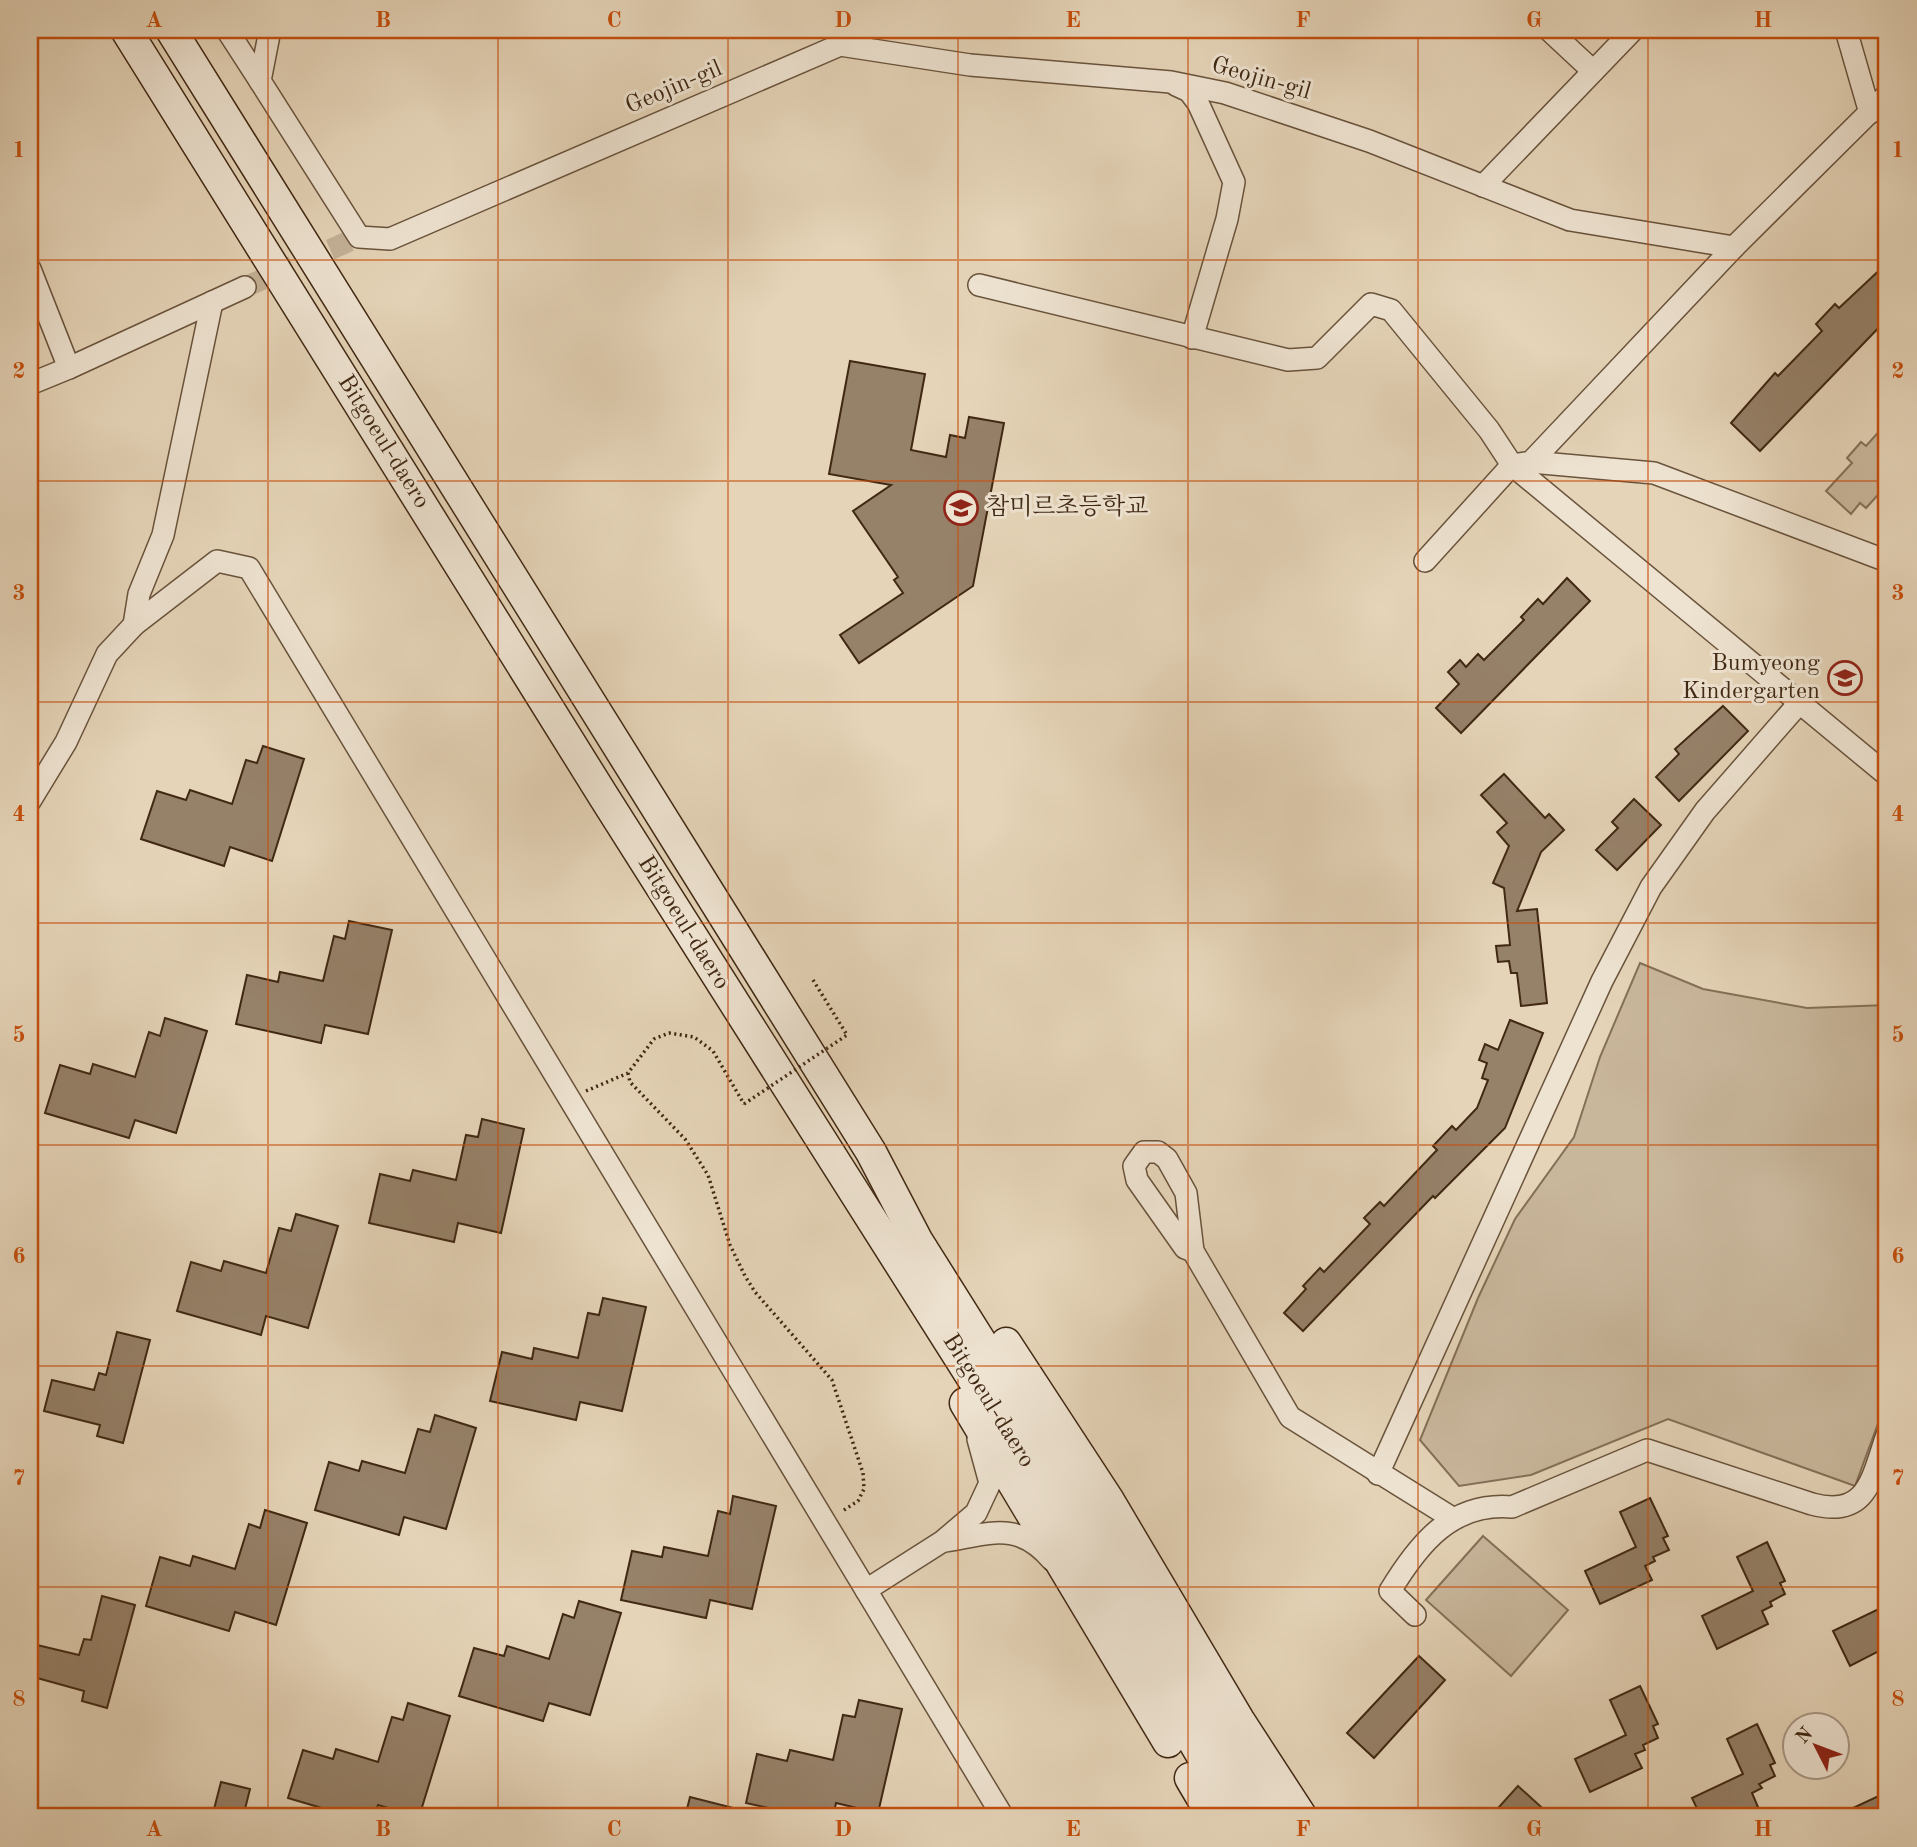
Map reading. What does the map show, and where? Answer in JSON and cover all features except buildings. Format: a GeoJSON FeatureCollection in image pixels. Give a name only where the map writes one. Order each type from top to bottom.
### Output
{"type":"FeatureCollection","features":[{"type":"Feature","properties":{"kind":"main road","name":"Bitgoeul-daero"},"geometry":{"type":"LineString","coordinates":[[172,30],[871,1152],[917,1240],[1093,1520],[1271,1817]]}},
{"type":"Feature","properties":{"kind":"main road","name":"Bitgoeul-daero"},"geometry":{"type":"LineString","coordinates":[[127,31],[840,1172],[897,1256],[1069,1531],[1238,1817]]}},
{"type":"Feature","properties":{"kind":"main road"},"geometry":{"type":"LineString","coordinates":[[871,1152],[932,1230],[1108,1499],[1239,1720],[1303,1817]]}},
{"type":"Feature","properties":{"kind":"main road"},"geometry":{"type":"LineString","coordinates":[[840,1172],[883,1265],[1213,1817]]}},
{"type":"Feature","properties":{"kind":"street"},"geometry":{"type":"LineString","coordinates":[[227,30],[260,81]]}},
{"type":"Feature","properties":{"kind":"street"},"geometry":{"type":"LineString","coordinates":[[260,81],[270,30]]}},
{"type":"Feature","properties":{"kind":"street"},"geometry":{"type":"LineString","coordinates":[[1549,30],[1593,71]]}},
{"type":"Feature","properties":{"kind":"street"},"geometry":{"type":"LineString","coordinates":[[1483,186],[1633,30]]}},
{"type":"Feature","properties":{"kind":"street"},"geometry":{"type":"LineString","coordinates":[[1846,30],[1870,113]]}},
{"type":"Feature","properties":{"kind":"street","name":"Geojin-gil"},"geometry":{"type":"LineString","coordinates":[[260,81],[359,237],[390,239],[840,46],[970,65],[1171,82],[1225,93],[1315,122],[1570,220],[1734,247]]}},
{"type":"Feature","properties":{"kind":"street"},"geometry":{"type":"LineString","coordinates":[[1171,82],[1189,91],[1198,103],[1234,182],[1227,219],[1192,338]]}},
{"type":"Feature","properties":{"kind":"street"},"geometry":{"type":"LineString","coordinates":[[1425,561],[1887,95]]}},
{"type":"Feature","properties":{"kind":"street"},"geometry":{"type":"LineString","coordinates":[[30,269],[69,368]]}},
{"type":"Feature","properties":{"kind":"street"},"geometry":{"type":"LineString","coordinates":[[979,285],[1288,360],[1317,358],[1371,304],[1391,310],[1489,430],[1522,463],[1887,775]]}},
{"type":"Feature","properties":{"kind":"street"},"geometry":{"type":"LineString","coordinates":[[30,384],[245,287]]}},
{"type":"Feature","properties":{"kind":"street"},"geometry":{"type":"LineString","coordinates":[[134,625],[139,594],[163,534],[212,302]]}},
{"type":"Feature","properties":{"kind":"street"},"geometry":{"type":"LineString","coordinates":[[1522,463],[1654,473],[1887,561]]}},
{"type":"Feature","properties":{"kind":"street"},"geometry":{"type":"LineString","coordinates":[[30,801],[66,742],[107,653],[134,625],[217,561],[249,568],[1003,1817]]}},
{"type":"Feature","properties":{"kind":"street"},"geometry":{"type":"LineString","coordinates":[[1378,1474],[1602,981],[1651,887],[1705,811],[1801,701]]}},
{"type":"Feature","properties":{"kind":"street"},"geometry":{"type":"LineString","coordinates":[[1193,1251],[1290,1417],[1452,1518]]}},
{"type":"Feature","properties":{"kind":"street"},"geometry":{"type":"LineString","coordinates":[[866,1590],[943,1541],[976,1513],[990,1483],[970,1410]]}},
{"type":"Feature","properties":{"kind":"street"},"geometry":{"type":"LineString","coordinates":[[1415,1615],[1390,1591],[1428,1540],[1452,1518],[1471,1510],[1496,1506],[1512,1507],[1647,1450],[1812,1504],[1840,1508],[1849,1506],[1864,1493],[1887,1435]]}},
{"type":"Feature","properties":{"kind":"street"},"geometry":{"type":"LineString","coordinates":[[943,1541],[1013,1531],[1041,1547],[1080,1594]]}},
{"type":"Feature","properties":{"kind":"path"},"geometry":{"type":"LineString","coordinates":[[585,1092],[628,1073],[654,1039],[669,1033],[694,1037],[713,1051],[744,1104],[847,1035],[813,980]]}},
{"type":"Feature","properties":{"kind":"path"},"geometry":{"type":"LineString","coordinates":[[628,1073],[630,1082],[685,1139],[708,1175],[730,1245],[755,1292],[832,1380],[863,1473],[864,1489],[858,1501],[840,1512]]}},
{"type":"Feature","properties":{"kind":"shaded area"},"geometry":{"type":"Polygon","coordinates":[[[1885,425],[1887,485],[1866,508],[1860,503],[1851,514],[1826,491],[1852,463],[1847,458],[1861,442],[1866,446],[1885,425]]]}},
{"type":"Feature","properties":{"kind":"shaded area"},"geometry":{"type":"Polygon","coordinates":[[[1640,963],[1703,989],[1807,1008],[1887,1005],[1887,1399],[1855,1486],[1668,1419],[1531,1475],[1459,1486],[1420,1440],[1478,1298],[1515,1219],[1574,1137],[1600,1057],[1640,963]]]}},
{"type":"Feature","properties":{"kind":"shaded area"},"geometry":{"type":"Polygon","coordinates":[[[1483,1536],[1568,1610],[1511,1676],[1426,1600],[1483,1536]]]}},
{"type":"Feature","properties":{"kind":"tunnel"},"geometry":{"type":"LineString","coordinates":[[245,287],[359,237]]}},
{"type":"Feature","properties":{"kind":"place","name":"참미르초등학교"},"geometry":{"type":"Point","coordinates":[961,508]}},
{"type":"Feature","properties":{"kind":"place","name":"Bumyeong Kindergarten"},"geometry":{"type":"Point","coordinates":[1845,678]}}]}
